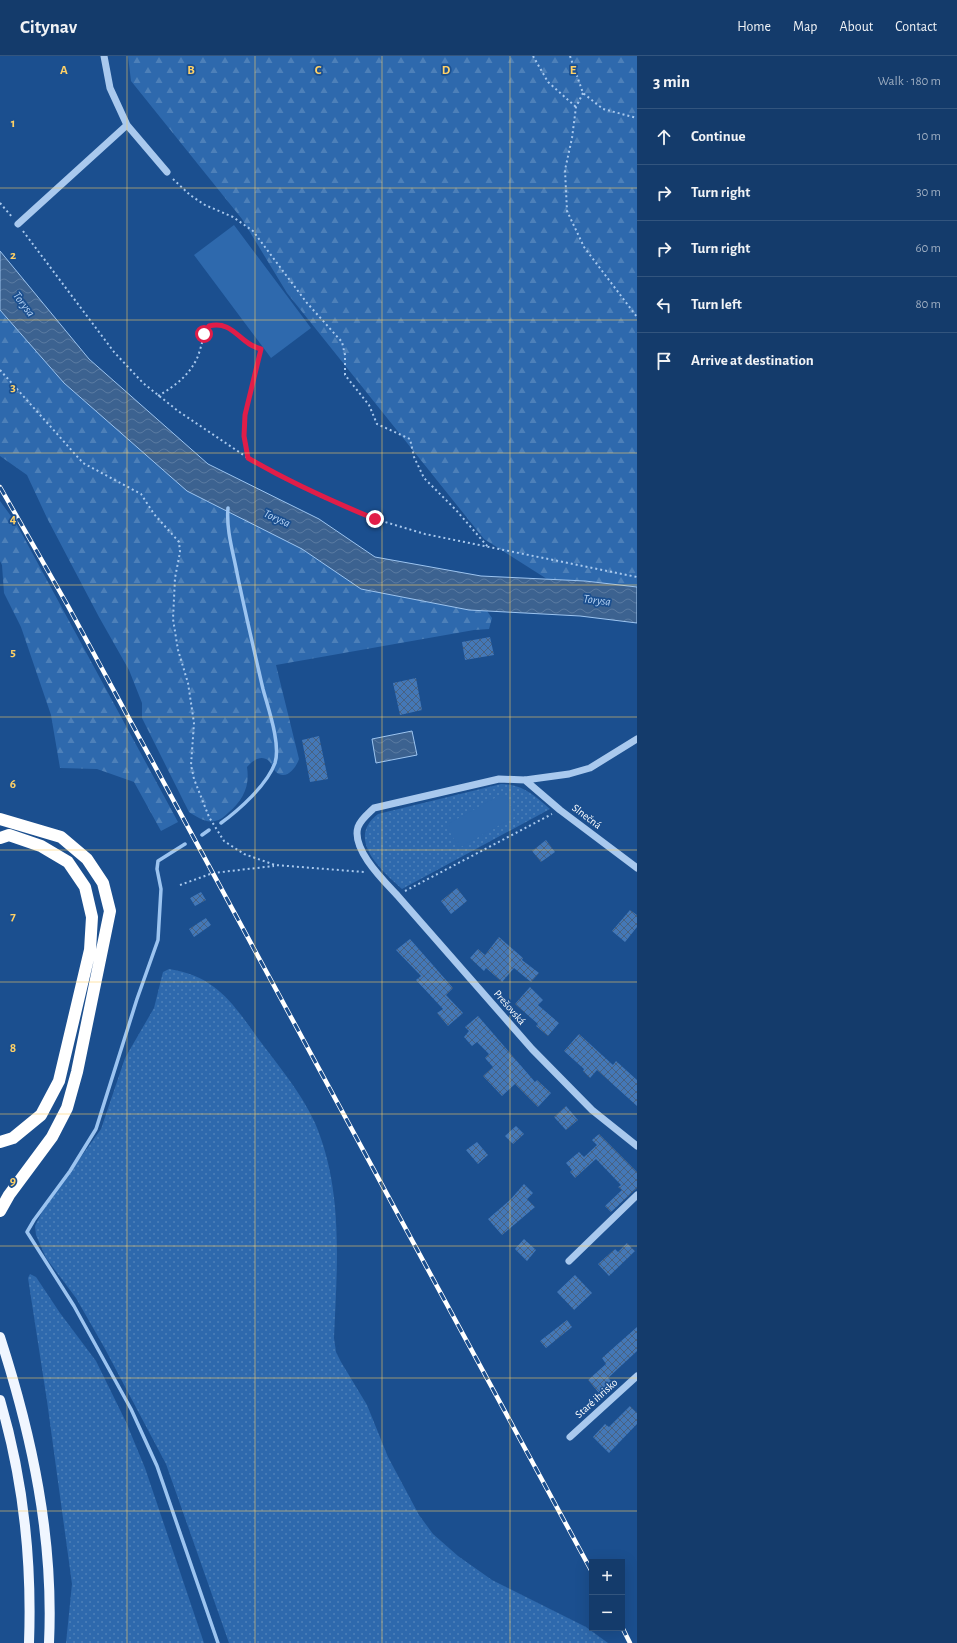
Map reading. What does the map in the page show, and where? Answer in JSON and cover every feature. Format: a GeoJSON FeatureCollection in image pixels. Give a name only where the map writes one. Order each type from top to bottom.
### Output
{"type":"FeatureCollection","features":[{"type":"Feature","properties":{"kind":"highway"},"geometry":{"type":"LineString","coordinates":[[0,818],[61,837],[87,859],[103,883],[110,911],[77,1072],[67,1108],[52,1137],[9,1195],[0,1211]]}},
{"type":"Feature","properties":{"kind":"highway"},"geometry":{"type":"LineString","coordinates":[[0,838],[9,836],[41,846],[68,862],[85,888],[92,917],[90,950],[58,1081],[41,1115],[13,1138],[0,1142]]}},
{"type":"Feature","properties":{"kind":"main road"},"geometry":{"type":"LineString","coordinates":[[0,1337],[26,1424],[36,1472],[48,1562],[49,1643]]}},
{"type":"Feature","properties":{"kind":"main road"},"geometry":{"type":"LineString","coordinates":[[0,1400],[11,1445],[24,1511],[30,1593],[29,1643]]}},
{"type":"Feature","properties":{"kind":"street"},"geometry":{"type":"LineString","coordinates":[[104,56],[110,88],[127,125],[166,172]]}},
{"type":"Feature","properties":{"kind":"street"},"geometry":{"type":"LineString","coordinates":[[18,224],[127,125]]}},
{"type":"Feature","properties":{"kind":"street","name":"Prešovská"},"geometry":{"type":"LineString","coordinates":[[637,739],[590,768],[569,774],[525,780],[499,779],[374,808],[363,818],[358,828],[357,840],[376,873],[532,1049],[592,1110],[637,1146]]}},
{"type":"Feature","properties":{"kind":"street","name":"Slnečná"},"geometry":{"type":"LineString","coordinates":[[525,780],[560,810],[637,868]]}},
{"type":"Feature","properties":{"kind":"street"},"geometry":{"type":"LineString","coordinates":[[569,1261],[637,1195]]}},
{"type":"Feature","properties":{"kind":"street","name":"Staré ihrisko"},"geometry":{"type":"LineString","coordinates":[[570,1437],[635,1380]]}},
{"type":"Feature","properties":{"kind":"path"},"geometry":{"type":"LineString","coordinates":[[533,56],[548,82],[576,107]]}},
{"type":"Feature","properties":{"kind":"path"},"geometry":{"type":"LineString","coordinates":[[570,56],[582,93],[603,109],[637,118]]}},
{"type":"Feature","properties":{"kind":"path"},"geometry":{"type":"LineString","coordinates":[[582,93],[576,107],[572,138],[565,170],[567,211],[584,247],[637,317]]}},
{"type":"Feature","properties":{"kind":"path"},"geometry":{"type":"LineString","coordinates":[[166,172],[205,205],[233,217],[253,231],[307,303],[342,342],[345,355],[345,375],[369,405],[377,424],[410,439],[414,456],[424,478],[456,510],[488,547]]}},
{"type":"Feature","properties":{"kind":"path"},"geometry":{"type":"LineString","coordinates":[[0,203],[18,224],[114,352],[143,384],[178,411],[248,458],[285,479],[324,498],[375,519],[425,534],[637,577]]}},
{"type":"Feature","properties":{"kind":"path"},"geometry":{"type":"LineString","coordinates":[[158,396],[176,385],[188,372],[198,356],[204,334],[209,326],[217,324],[224,325],[232,329],[252,347],[261,349]]}},
{"type":"Feature","properties":{"kind":"path"},"geometry":{"type":"LineString","coordinates":[[248,458],[244,436],[245,415],[262,346]]}},
{"type":"Feature","properties":{"kind":"path"},"geometry":{"type":"LineString","coordinates":[[0,370],[83,463],[141,494],[154,514],[179,542],[180,552],[175,578],[173,619],[178,650],[188,683],[194,723],[191,765],[194,779],[209,817],[224,841],[244,854],[275,866]]}},
{"type":"Feature","properties":{"kind":"path"},"geometry":{"type":"LineString","coordinates":[[397,895],[560,810]]}},
{"type":"Feature","properties":{"kind":"path"},"geometry":{"type":"LineString","coordinates":[[180,885],[213,873],[275,866],[351,870],[376,873]]}},
{"type":"Feature","properties":{"kind":"green space"},"geometry":{"type":"Polygon","coordinates":[[[128,56],[637,56],[637,587],[585,581],[547,579],[484,539],[287,293],[242,219],[131,81],[128,56]]]}},
{"type":"Feature","properties":{"kind":"green space"},"geometry":{"type":"Polygon","coordinates":[[[234,225],[311,328],[271,358],[194,255],[234,225]]]}},
{"type":"Feature","properties":{"kind":"green space"},"geometry":{"type":"Polygon","coordinates":[[[0,310],[64,383],[361,589],[469,610],[487,611],[492,618],[489,629],[474,630],[276,665],[299,759],[296,766],[290,772],[283,775],[276,772],[266,759],[257,759],[247,767],[248,774],[244,793],[238,803],[223,817],[217,821],[208,821],[189,812],[142,718],[142,703],[129,670],[99,617],[47,518],[27,475],[0,456],[0,310]]]}},
{"type":"Feature","properties":{"kind":"green space"},"geometry":{"type":"Polygon","coordinates":[[[0,501],[16,523],[178,822],[161,831],[134,782],[97,769],[60,768],[51,715],[21,627],[4,593],[2,565],[0,561],[0,501]]]}},
{"type":"Feature","properties":{"kind":"green space"},"geometry":{"type":"Polygon","coordinates":[[[501,784],[509,784],[528,791],[550,809],[402,889],[385,873],[370,854],[366,844],[365,834],[369,824],[378,814],[501,784]]]}},
{"type":"Feature","properties":{"kind":"green space"},"geometry":{"type":"Polygon","coordinates":[[[504,793],[516,816],[459,848],[446,825],[504,793]]]}},
{"type":"Feature","properties":{"kind":"green space"},"geometry":{"type":"Polygon","coordinates":[[[169,969],[185,972],[210,984],[221,992],[239,1013],[288,1078],[303,1100],[315,1123],[331,1175],[335,1202],[337,1256],[334,1338],[336,1352],[367,1405],[388,1457],[419,1515],[433,1534],[458,1556],[492,1580],[586,1627],[589,1631],[592,1631],[608,1643],[229,1643],[166,1464],[104,1347],[76,1298],[46,1258],[36,1235],[35,1226],[43,1210],[101,1129],[125,1058],[154,1008],[163,972],[169,969]]]}},
{"type":"Feature","properties":{"kind":"green space"},"geometry":{"type":"Polygon","coordinates":[[[30,1274],[36,1277],[60,1313],[96,1361],[126,1422],[145,1468],[204,1643],[66,1643],[72,1584],[47,1401],[28,1278],[30,1274]]]}},
{"type":"Feature","properties":{"kind":"water","name":"Torysa"},"geometry":{"type":"Polygon","coordinates":[[[0,251],[89,359],[208,464],[319,519],[375,557],[481,576],[585,581],[637,587],[637,623],[580,616],[469,610],[361,589],[302,549],[187,491],[64,383],[0,310],[0,251]]]}},
{"type":"Feature","properties":{"kind":"water"},"geometry":{"type":"Polygon","coordinates":[[[412,731],[417,755],[376,763],[372,739],[412,731]]]}},
{"type":"Feature","properties":{"kind":"building"},"geometry":{"type":"Polygon","coordinates":[[[490,637],[494,655],[465,660],[462,642],[490,637]]]}},
{"type":"Feature","properties":{"kind":"building"},"geometry":{"type":"Polygon","coordinates":[[[416,678],[422,710],[400,715],[393,683],[416,678]]]}},
{"type":"Feature","properties":{"kind":"building"},"geometry":{"type":"Polygon","coordinates":[[[319,736],[328,779],[310,782],[302,740],[319,736]]]}},
{"type":"Feature","properties":{"kind":"building"},"geometry":{"type":"Polygon","coordinates":[[[546,840],[555,852],[541,862],[532,851],[546,840]]]}},
{"type":"Feature","properties":{"kind":"building"},"geometry":{"type":"Polygon","coordinates":[[[457,888],[467,901],[451,914],[441,901],[457,888]]]}},
{"type":"Feature","properties":{"kind":"building"},"geometry":{"type":"Polygon","coordinates":[[[201,892],[206,900],[195,906],[190,898],[201,892]]]}},
{"type":"Feature","properties":{"kind":"building"},"geometry":{"type":"Polygon","coordinates":[[[630,910],[637,915],[637,927],[625,942],[612,931],[630,910]]]}},
{"type":"Feature","properties":{"kind":"building"},"geometry":{"type":"Polygon","coordinates":[[[206,918],[211,925],[194,937],[189,929],[206,918]]]}},
{"type":"Feature","properties":{"kind":"building"},"geometry":{"type":"Polygon","coordinates":[[[499,937],[523,958],[522,960],[539,973],[531,982],[514,968],[502,982],[486,968],[484,971],[470,958],[478,949],[485,955],[499,937]]]}},
{"type":"Feature","properties":{"kind":"building"},"geometry":{"type":"Polygon","coordinates":[[[410,939],[453,988],[446,995],[463,1013],[448,1026],[437,1013],[443,1009],[416,980],[421,976],[396,950],[410,939]]]}},
{"type":"Feature","properties":{"kind":"building"},"geometry":{"type":"Polygon","coordinates":[[[530,987],[543,1000],[538,1005],[559,1023],[548,1036],[536,1026],[538,1024],[515,1004],[530,987]]]}},
{"type":"Feature","properties":{"kind":"building"},"geometry":{"type":"Polygon","coordinates":[[[478,1016],[535,1082],[537,1080],[551,1093],[538,1107],[515,1084],[502,1096],[483,1076],[493,1067],[485,1058],[489,1054],[477,1042],[472,1046],[464,1037],[469,1031],[465,1027],[478,1016]]]}},
{"type":"Feature","properties":{"kind":"building"},"geometry":{"type":"Polygon","coordinates":[[[579,1034],[613,1065],[616,1061],[637,1080],[637,1106],[597,1070],[590,1078],[583,1071],[584,1069],[564,1051],[579,1034]]]}},
{"type":"Feature","properties":{"kind":"building"},"geometry":{"type":"Polygon","coordinates":[[[566,1106],[578,1120],[566,1130],[554,1117],[566,1106]]]}},
{"type":"Feature","properties":{"kind":"building"},"geometry":{"type":"Polygon","coordinates":[[[516,1126],[524,1134],[513,1144],[505,1136],[516,1126]]]}},
{"type":"Feature","properties":{"kind":"building"},"geometry":{"type":"Polygon","coordinates":[[[599,1134],[637,1172],[637,1188],[611,1212],[605,1206],[622,1190],[618,1187],[621,1185],[596,1159],[575,1178],[570,1172],[572,1170],[566,1163],[579,1152],[584,1157],[597,1145],[592,1140],[599,1134]]]}},
{"type":"Feature","properties":{"kind":"building"},"geometry":{"type":"Polygon","coordinates":[[[477,1142],[488,1155],[478,1164],[466,1150],[477,1142]]]}},
{"type":"Feature","properties":{"kind":"building"},"geometry":{"type":"Polygon","coordinates":[[[524,1184],[533,1193],[527,1199],[535,1207],[502,1235],[488,1219],[510,1200],[524,1184]]]}},
{"type":"Feature","properties":{"kind":"building"},"geometry":{"type":"Polygon","coordinates":[[[524,1239],[536,1250],[527,1261],[515,1249],[524,1239]]]}},
{"type":"Feature","properties":{"kind":"building"},"geometry":{"type":"Polygon","coordinates":[[[627,1243],[635,1251],[609,1276],[598,1264],[615,1249],[618,1252],[627,1243]]]}},
{"type":"Feature","properties":{"kind":"building"},"geometry":{"type":"Polygon","coordinates":[[[575,1275],[592,1293],[574,1310],[557,1292],[575,1275]]]}},
{"type":"Feature","properties":{"kind":"building"},"geometry":{"type":"Polygon","coordinates":[[[567,1320],[572,1327],[546,1348],[540,1341],[567,1320]]]}},
{"type":"Feature","properties":{"kind":"building"},"geometry":{"type":"Polygon","coordinates":[[[637,1327],[637,1351],[608,1378],[612,1382],[599,1393],[588,1380],[606,1364],[602,1358],[637,1327]]]}},
{"type":"Feature","properties":{"kind":"building"},"geometry":{"type":"Polygon","coordinates":[[[630,1406],[637,1413],[637,1424],[609,1453],[593,1437],[605,1424],[609,1427],[630,1406]]]}},
{"type":"Feature","properties":{"kind":"waterway"},"geometry":{"type":"LineString","coordinates":[[221,823],[244,804],[266,780],[275,763],[276,755],[273,726],[256,660],[230,540],[228,508]]}},
{"type":"Feature","properties":{"kind":"waterway"},"geometry":{"type":"LineString","coordinates":[[202,835],[209,830]]}},
{"type":"Feature","properties":{"kind":"waterway"},"geometry":{"type":"LineString","coordinates":[[185,844],[158,861],[157,869],[161,889],[158,940],[137,999],[96,1129],[70,1171],[27,1232],[74,1306],[131,1409],[157,1466],[218,1643]]}},
{"type":"Feature","properties":{"kind":"railway"},"geometry":{"type":"LineString","coordinates":[[0,487],[68,606],[589,1566]]}},
{"type":"Feature","properties":{"kind":"railway"},"geometry":{"type":"LineString","coordinates":[[624,1631],[630,1643]]}},
{"type":"Feature","properties":{"kind":"route"},"geometry":{"type":"LineString","coordinates":[[204,334],[209,326],[217,324],[224,325],[232,329],[242,340],[252,347],[261,349],[245,415],[244,436],[248,458],[285,479],[324,498],[375,519]]}}]}
